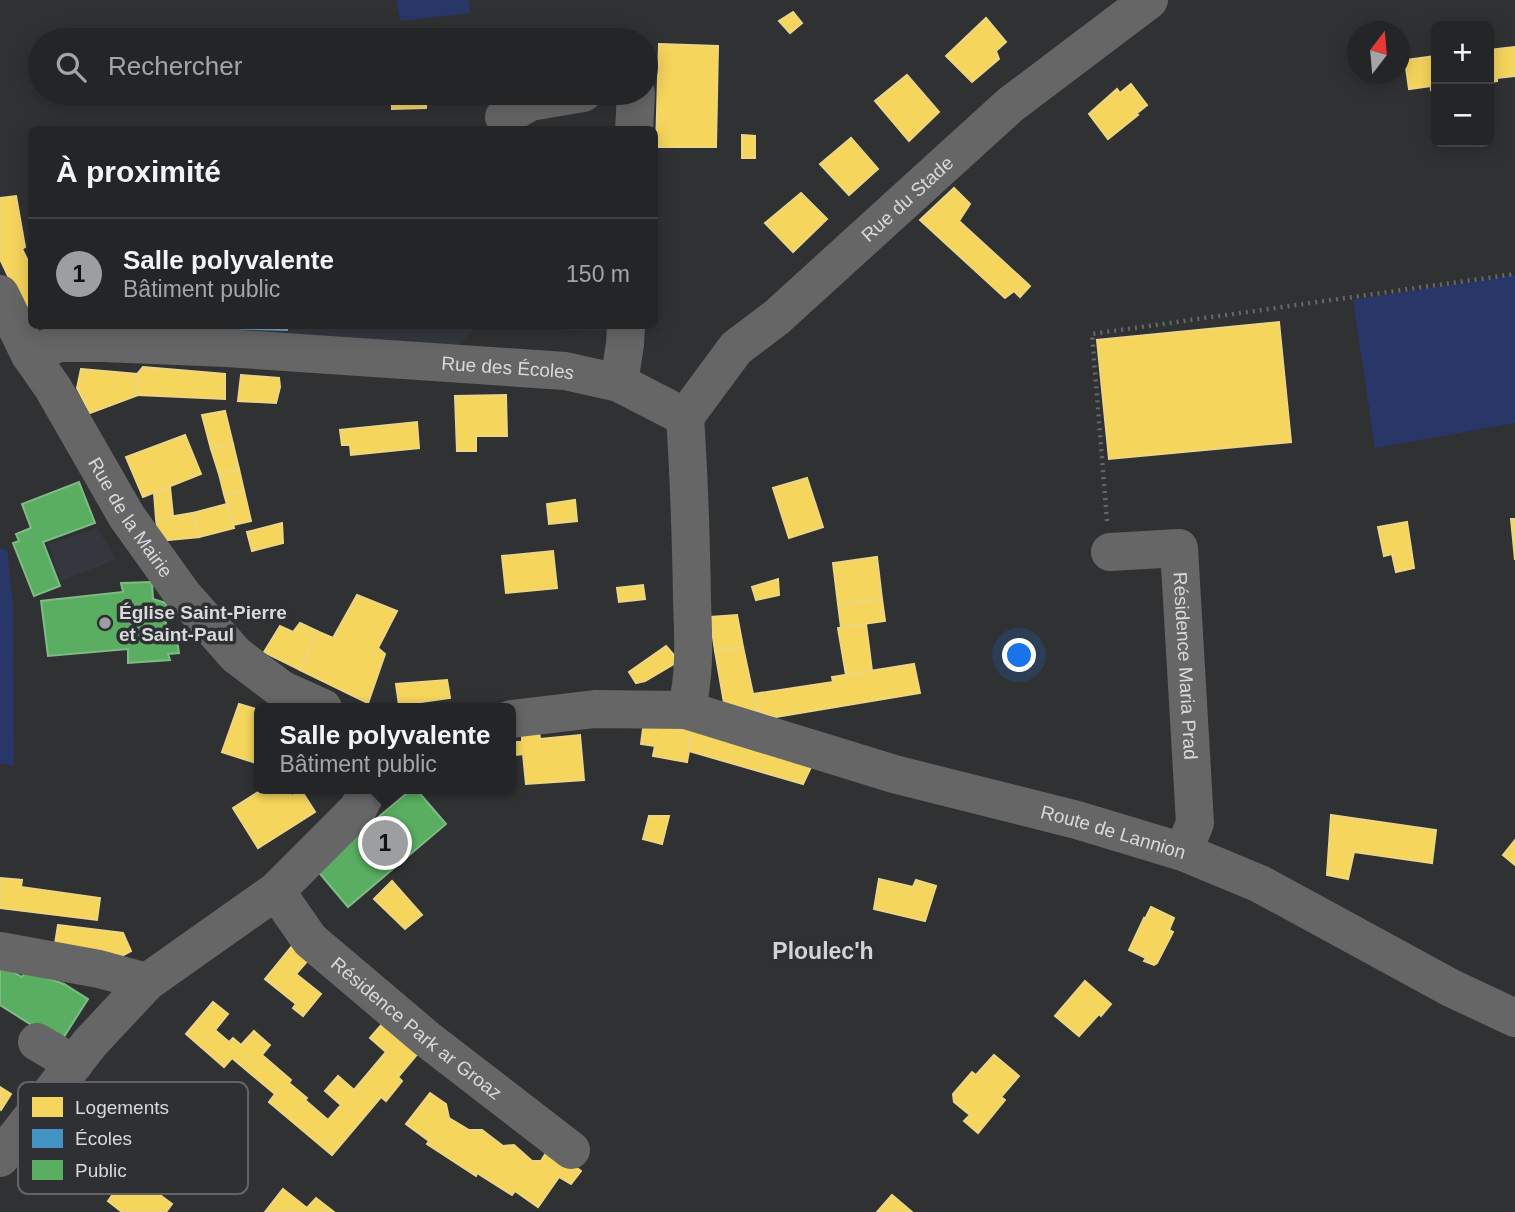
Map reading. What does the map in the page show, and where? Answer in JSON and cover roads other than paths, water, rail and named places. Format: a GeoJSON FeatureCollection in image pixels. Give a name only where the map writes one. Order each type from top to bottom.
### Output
{"type":"FeatureCollection","features":[{"type":"Feature","properties":{"kind":"street","name":"Rue du Stade"},"geometry":{"type":"LineString","coordinates":[[685,416],[736,348],[777,317],[1010,106],[1149,0]]}},
{"type":"Feature","properties":{"kind":"street"},"geometry":{"type":"LineString","coordinates":[[505,117],[525,105]]}},
{"type":"Feature","properties":{"kind":"street"},"geometry":{"type":"LineString","coordinates":[[634,126],[635,105]]}},
{"type":"Feature","properties":{"kind":"street","name":"Rue de la Mairie"},"geometry":{"type":"LineString","coordinates":[[4,312],[127,517],[183,595],[236,655],[281,689],[312,703]]}},
{"type":"Feature","properties":{"kind":"street"},"geometry":{"type":"LineString","coordinates":[[619,383],[626,329]]}},
{"type":"Feature","properties":{"kind":"street","name":"Rue des Écoles"},"geometry":{"type":"LineString","coordinates":[[30,355],[59,343],[103,343],[226,348],[565,371],[619,383],[685,416]]}},
{"type":"Feature","properties":{"kind":"street"},"geometry":{"type":"LineString","coordinates":[[516,718],[595,709],[686,710],[691,694],[693,631],[685,416]]}},
{"type":"Feature","properties":{"kind":"street","name":"Résidence Maria Prad"},"geometry":{"type":"LineString","coordinates":[[1110,552],[1179,548],[1195,823],[1183,852]]}},
{"type":"Feature","properties":{"kind":"street","name":"Route de Lannion"},"geometry":{"type":"LineString","coordinates":[[686,710],[894,774],[1077,820],[1183,852],[1260,884],[1451,988],[1515,1018]]}},
{"type":"Feature","properties":{"kind":"street"},"geometry":{"type":"LineString","coordinates":[[60,1082],[90,1043],[148,982],[276,891],[358,809],[366,794]]}},
{"type":"Feature","properties":{"kind":"street","name":"Résidence Park ar Groaz"},"geometry":{"type":"LineString","coordinates":[[276,891],[310,940],[427,1038],[571,1150]]}},
{"type":"Feature","properties":{"kind":"street"},"geometry":{"type":"LineString","coordinates":[[0,951],[148,982]]}},
{"type":"Feature","properties":{"kind":"street"},"geometry":{"type":"LineString","coordinates":[[37,1042],[74,1064]]}},
{"type":"Feature","properties":{"kind":"street"},"geometry":{"type":"LineString","coordinates":[[0,1158],[18,1135]]}},
{"type":"Feature","properties":{"kind":"place","name":"Église Saint-Pierre et Saint-Paul"},"geometry":{"type":"Point","coordinates":[105,623]}},
{"type":"Feature","properties":{"kind":"place","name":"Salle polyvalente"},"geometry":{"type":"Point","coordinates":[385,843]}},
{"type":"Feature","properties":{"kind":"district","name":"Ploulec'h"},"geometry":{"type":"Point","coordinates":[823,951]}}]}
